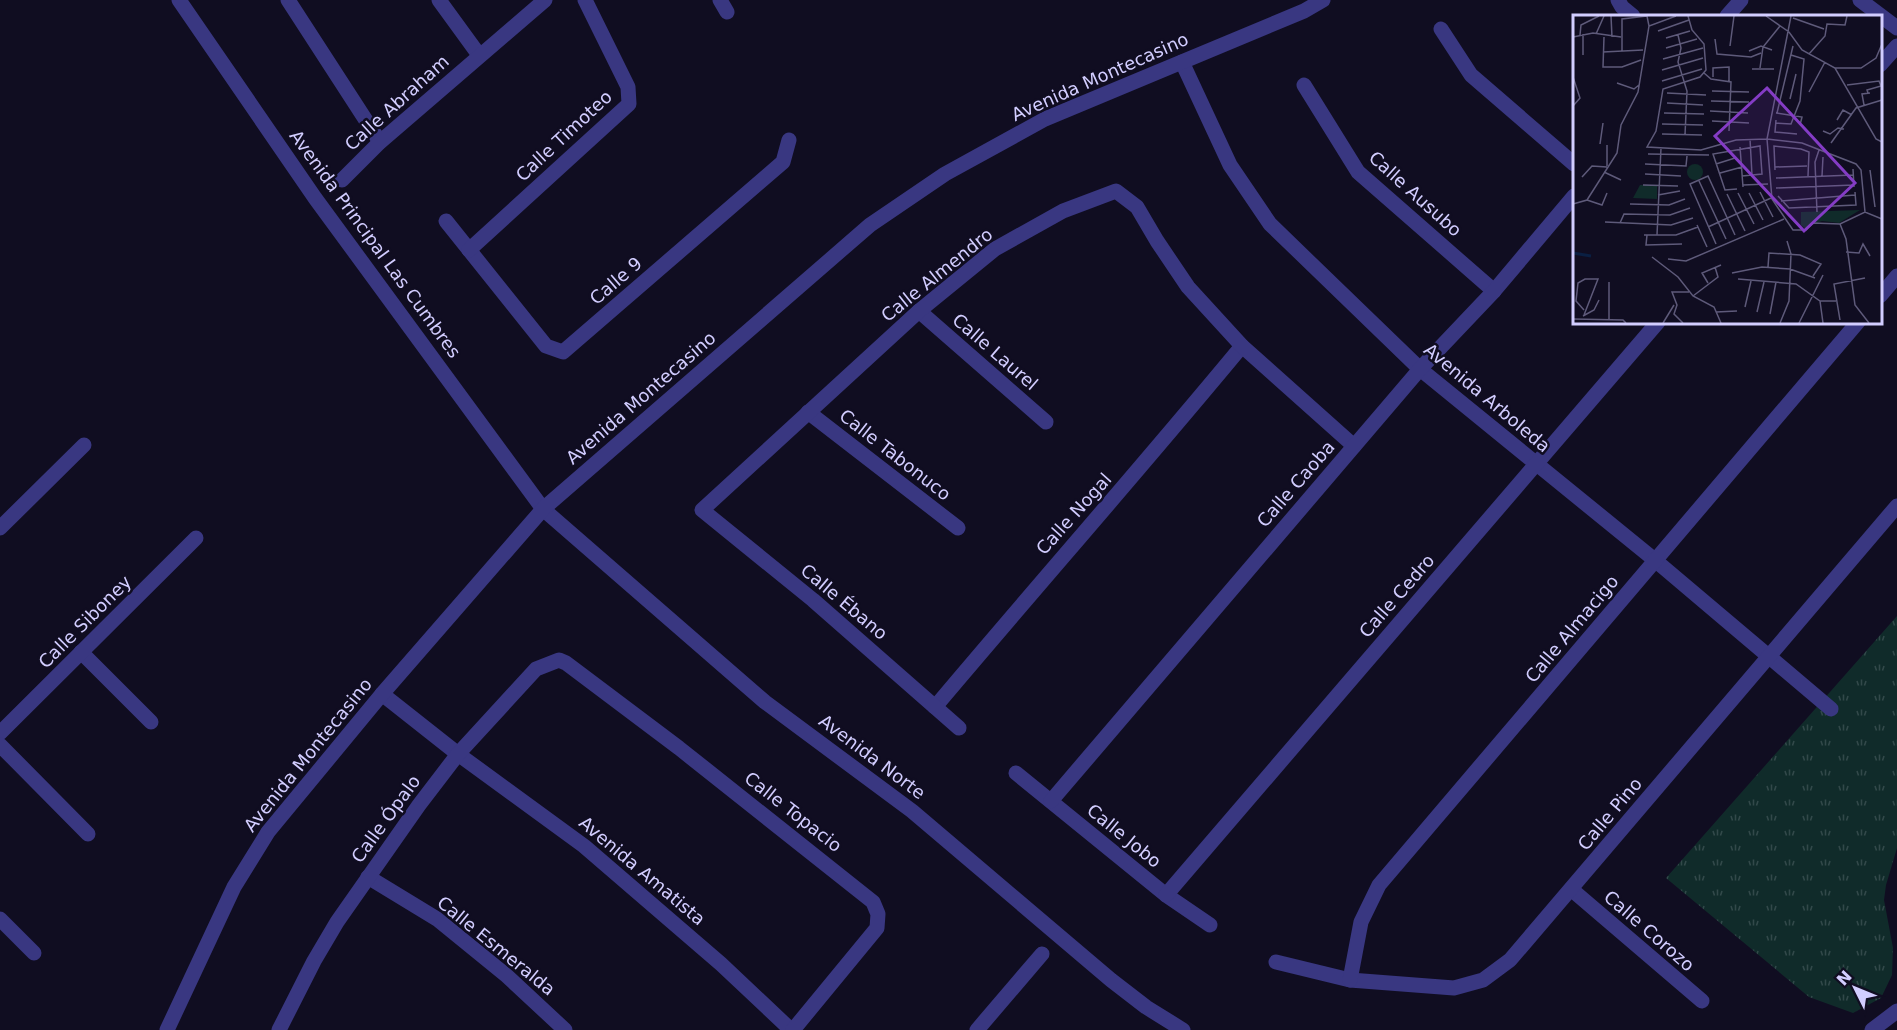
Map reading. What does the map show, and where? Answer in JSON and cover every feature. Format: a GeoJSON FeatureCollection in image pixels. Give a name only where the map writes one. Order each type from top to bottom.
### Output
{"type":"FeatureCollection","features":[{"type":"Feature","properties":{"kind":"street","name":"Avenida Principal Las Cumbres"},"geometry":{"type":"LineString","coordinates":[[179,0],[315,198],[543,509]]}},
{"type":"Feature","properties":{"kind":"street"},"geometry":{"type":"LineString","coordinates":[[288,0],[380,142]]}},
{"type":"Feature","properties":{"kind":"street"},"geometry":{"type":"LineString","coordinates":[[440,0],[479,55]]}},
{"type":"Feature","properties":{"kind":"street","name":"Calle Abraham"},"geometry":{"type":"LineString","coordinates":[[342,180],[380,142],[545,0]]}},
{"type":"Feature","properties":{"kind":"street","name":"Calle Timoteo"},"geometry":{"type":"LineString","coordinates":[[469,250],[629,104],[628,87],[585,0]]}},
{"type":"Feature","properties":{"kind":"street","name":"Avenida Montecasino"},"geometry":{"type":"LineString","coordinates":[[167,1030],[234,887],[268,832],[382,694],[543,509],[870,225],[945,174],[1045,119],[1304,11],[1323,0]]}},
{"type":"Feature","properties":{"kind":"street"},"geometry":{"type":"LineString","coordinates":[[1618,0],[1632,15]]}},
{"type":"Feature","properties":{"kind":"street"},"geometry":{"type":"LineString","coordinates":[[1728,15],[1741,0]]}},
{"type":"Feature","properties":{"kind":"street"},"geometry":{"type":"LineString","coordinates":[[1860,0],[1880,15]]}},
{"type":"Feature","properties":{"kind":"street"},"geometry":{"type":"LineString","coordinates":[[1882,17],[1897,28]]}},
{"type":"Feature","properties":{"kind":"street"},"geometry":{"type":"LineString","coordinates":[[1442,29],[1471,75],[1573,162]]}},
{"type":"Feature","properties":{"kind":"street"},"geometry":{"type":"LineString","coordinates":[[1882,64],[1897,46]]}},
{"type":"Feature","properties":{"kind":"street","name":"Avenida Arboleda"},"geometry":{"type":"LineString","coordinates":[[1182,62],[1230,165],[1270,224],[1420,369],[1656,561],[1831,709]]}},
{"type":"Feature","properties":{"kind":"street","name":"Calle Ausubo"},"geometry":{"type":"LineString","coordinates":[[1304,85],[1358,172],[1494,291]]}},
{"type":"Feature","properties":{"kind":"street","name":"Calle 9"},"geometry":{"type":"LineString","coordinates":[[469,250],[546,346],[563,352],[783,162],[789,140]]}},
{"type":"Feature","properties":{"kind":"street","name":"Calle Almendro"},"geometry":{"type":"LineString","coordinates":[[702,510],[919,311],[995,249],[1063,211],[1116,191],[1137,207],[1188,286],[1242,346],[1354,446]]}},
{"type":"Feature","properties":{"kind":"street","name":"Calle Caoba"},"geometry":{"type":"LineString","coordinates":[[1051,801],[1420,369],[1494,291],[1573,198]]}},
{"type":"Feature","properties":{"kind":"street"},"geometry":{"type":"LineString","coordinates":[[446,221],[469,250]]}},
{"type":"Feature","properties":{"kind":"street"},"geometry":{"type":"LineString","coordinates":[[1882,295],[1897,276]]}},
{"type":"Feature","properties":{"kind":"street","name":"Calle Laurel"},"geometry":{"type":"LineString","coordinates":[[919,311],[1046,422]]}},
{"type":"Feature","properties":{"kind":"street","name":"Calle Cedro"},"geometry":{"type":"LineString","coordinates":[[1166,895],[1656,324]]}},
{"type":"Feature","properties":{"kind":"street","name":"Calle Almacigo"},"geometry":{"type":"LineString","coordinates":[[1350,980],[1361,922],[1379,885],[1856,324]]}},
{"type":"Feature","properties":{"kind":"street","name":"Calle Nogal"},"geometry":{"type":"LineString","coordinates":[[935,707],[1043,578],[1146,462],[1242,346]]}},
{"type":"Feature","properties":{"kind":"street","name":"Calle Tabonuco"},"geometry":{"type":"LineString","coordinates":[[808,412],[958,528]]}},
{"type":"Feature","properties":{"kind":"street"},"geometry":{"type":"LineString","coordinates":[[0,528],[84,445]]}},
{"type":"Feature","properties":{"kind":"street","name":"Calle Pino"},"geometry":{"type":"LineString","coordinates":[[1276,962],[1350,980],[1454,988],[1483,980],[1510,960],[1897,506]]}},
{"type":"Feature","properties":{"kind":"street","name":"Avenida Norte"},"geometry":{"type":"LineString","coordinates":[[543,509],[765,702],[912,811],[1111,980],[1146,1007],[1183,1030]]}},
{"type":"Feature","properties":{"kind":"street","name":"Calle Ébano"},"geometry":{"type":"LineString","coordinates":[[702,510],[813,600],[959,728]]}},
{"type":"Feature","properties":{"kind":"street","name":"Calle Siboney"},"geometry":{"type":"LineString","coordinates":[[0,733],[196,538]]}},
{"type":"Feature","properties":{"kind":"street"},"geometry":{"type":"LineString","coordinates":[[81,652],[151,722]]}},
{"type":"Feature","properties":{"kind":"street","name":"Calle Ópalo"},"geometry":{"type":"LineString","coordinates":[[279,1030],[314,961],[337,922],[419,805],[458,754],[536,669],[558,660]]}},
{"type":"Feature","properties":{"kind":"street","name":"Calle Topacio"},"geometry":{"type":"LineString","coordinates":[[558,660],[566,663],[652,727],[873,902],[878,914],[877,928],[792,1030]]}},
{"type":"Feature","properties":{"kind":"street","name":"Avenida Amatista"},"geometry":{"type":"LineString","coordinates":[[382,694],[458,754],[584,846],[713,957],[792,1030]]}},
{"type":"Feature","properties":{"kind":"street"},"geometry":{"type":"LineString","coordinates":[[0,745],[88,834]]}},
{"type":"Feature","properties":{"kind":"street","name":"Calle Jobo"},"geometry":{"type":"LineString","coordinates":[[1016,773],[1166,895],[1210,925]]}},
{"type":"Feature","properties":{"kind":"street","name":"Calle Esmeralda"},"geometry":{"type":"LineString","coordinates":[[368,877],[437,919],[507,976],[565,1030]]}},
{"type":"Feature","properties":{"kind":"street","name":"Calle Corozo"},"geometry":{"type":"LineString","coordinates":[[1572,889],[1702,1001]]}},
{"type":"Feature","properties":{"kind":"street"},"geometry":{"type":"LineString","coordinates":[[0,919],[34,953]]}},
{"type":"Feature","properties":{"kind":"street"},"geometry":{"type":"LineString","coordinates":[[977,1030],[1042,954]]}},
{"type":"Feature","properties":{"kind":"street"},"geometry":{"type":"LineString","coordinates":[[1872,1030],[1897,1011]]}},
{"type":"Feature","properties":{"kind":"green space"},"geometry":{"type":"Polygon","coordinates":[[[1897,616],[1897,848],[1884,900],[1893,948],[1892,975],[1881,998],[1853,1013],[1809,997],[1666,878],[1897,616]]]}}]}
